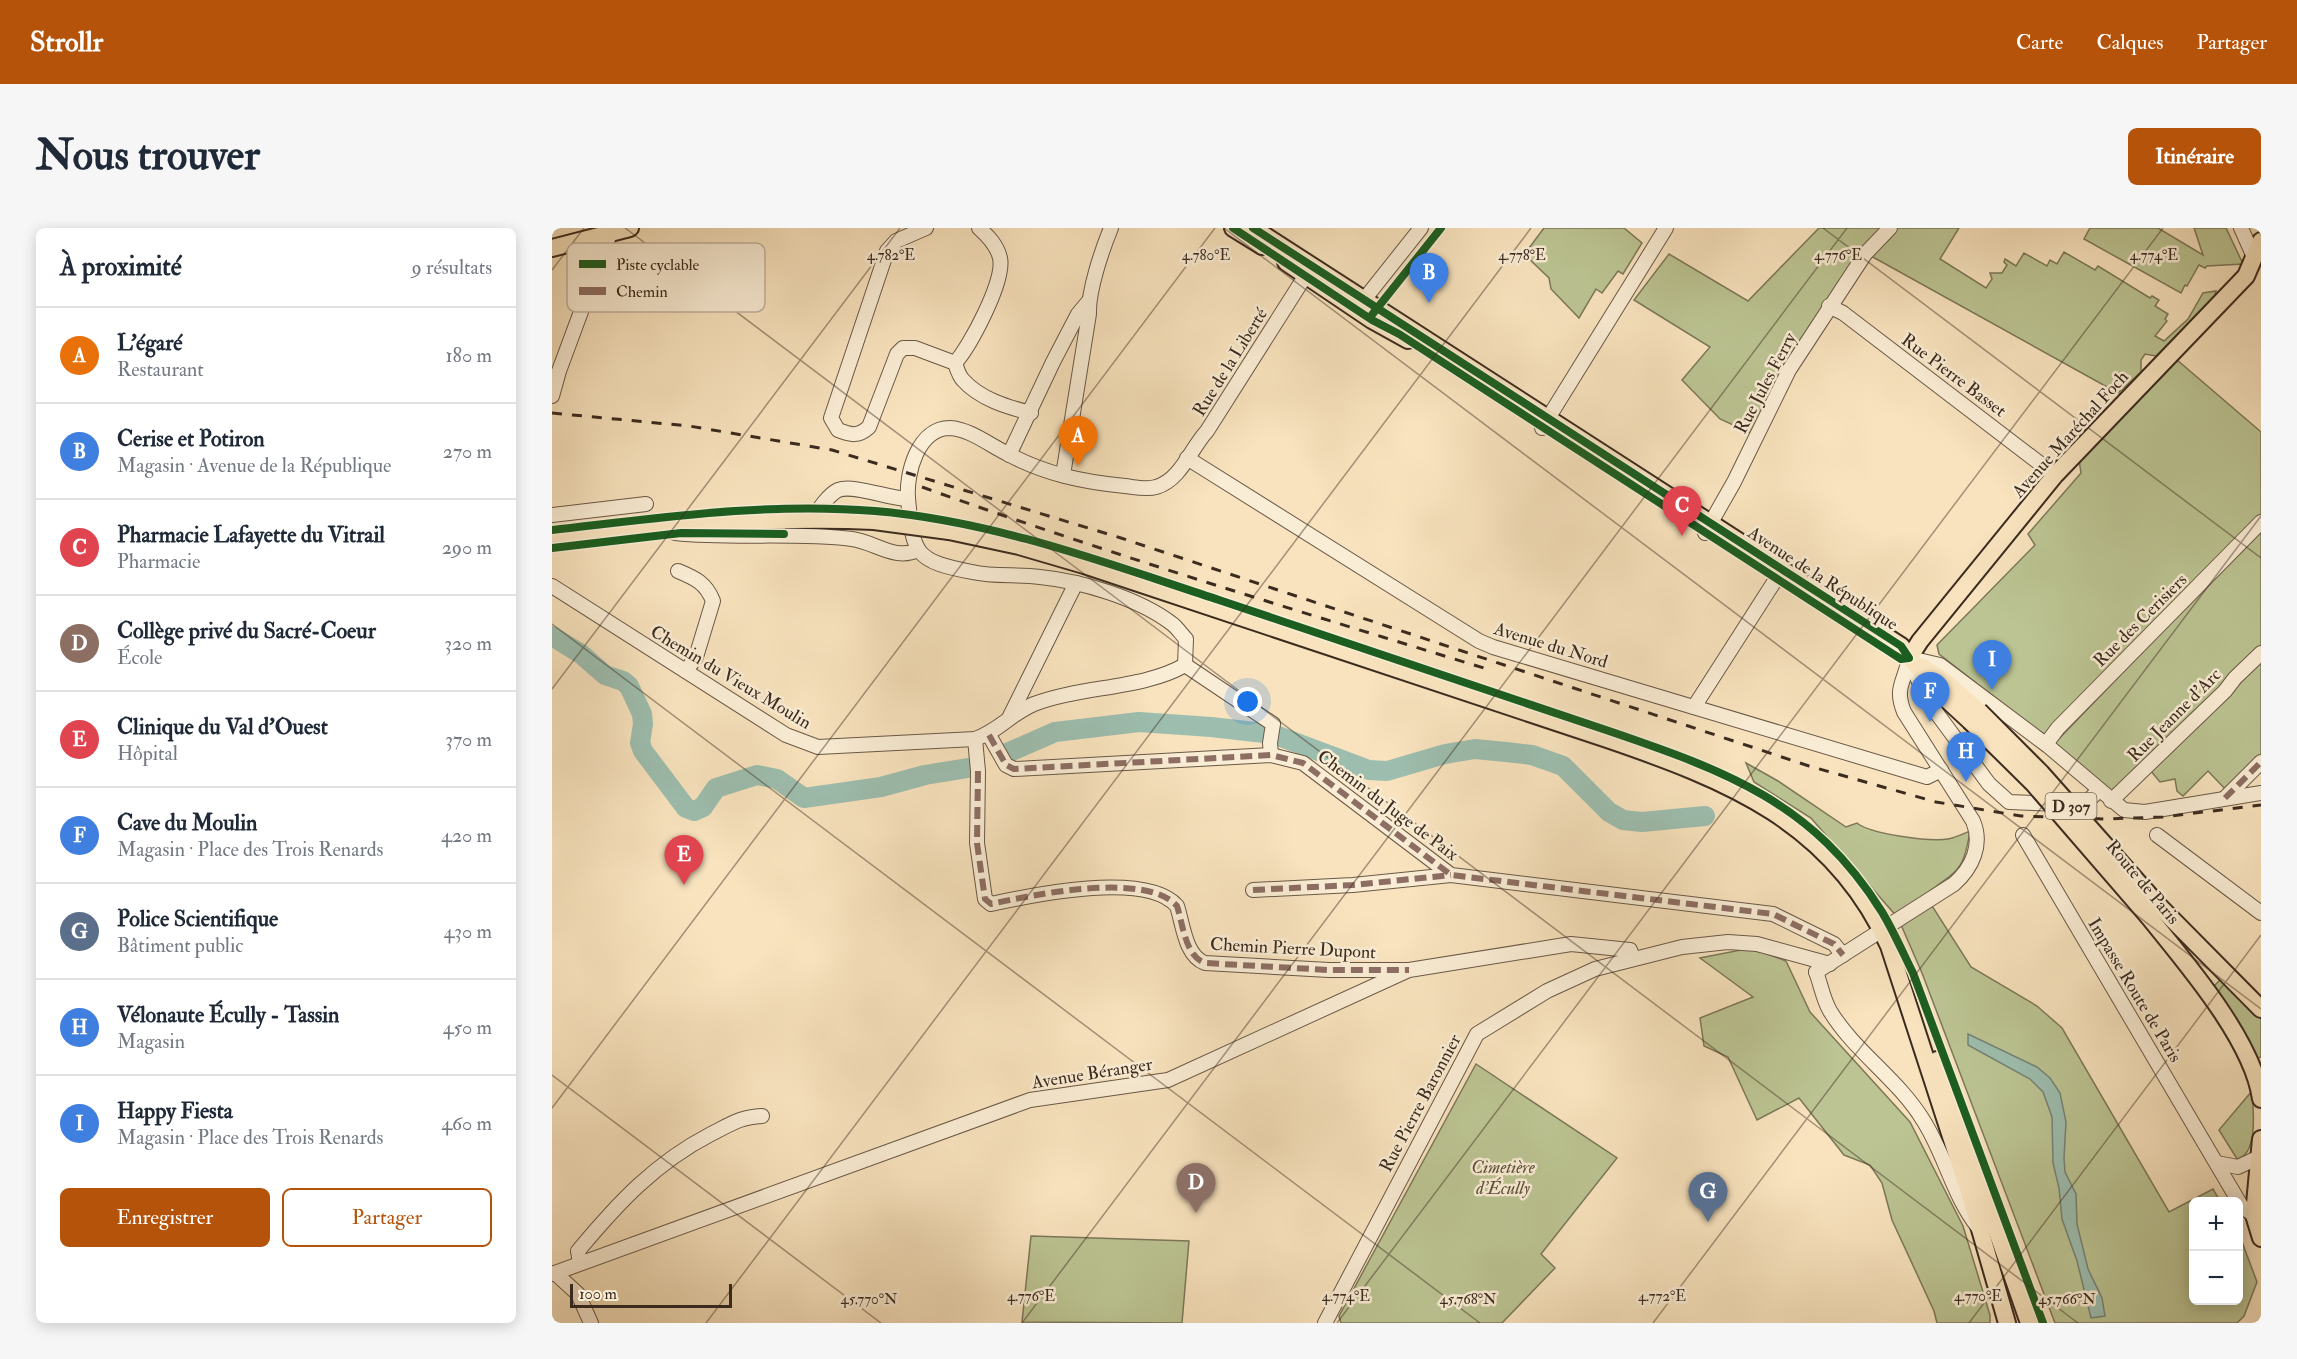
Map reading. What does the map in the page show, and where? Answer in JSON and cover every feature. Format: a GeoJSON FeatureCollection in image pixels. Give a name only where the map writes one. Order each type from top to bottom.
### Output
{"type":"FeatureCollection","features":[{"type":"Feature","properties":{"kind":"main road"},"geometry":{"type":"LineString","coordinates":[[570,243],[630,228]]}},
{"type":"Feature","properties":{"kind":"main road","name":"Avenue de la République"},"geometry":{"type":"LineString","coordinates":[[1233,228],[1306,274],[1363,300],[1549,417],[1708,528],[1901,646],[1909,658],[1901,659],[1774,583],[1708,528]]}},
{"type":"Feature","properties":{"kind":"main road","name":"Avenue de la République"},"geometry":{"type":"LineString","coordinates":[[1253,228],[1306,274]]}},
{"type":"Feature","properties":{"kind":"main road"},"geometry":{"type":"LineString","coordinates":[[552,241],[607,233]]}},
{"type":"Feature","properties":{"kind":"main road","name":"Avenue Maréchal Foch"},"geometry":{"type":"LineString","coordinates":[[1909,658],[2055,475],[2246,276],[2261,241]]}},
{"type":"Feature","properties":{"kind":"main road"},"geometry":{"type":"LineString","coordinates":[[552,248],[567,244]]}},
{"type":"Feature","properties":{"kind":"main road"},"geometry":{"type":"LineString","coordinates":[[552,539],[759,519],[813,518],[874,521],[949,531],[1019,546],[1096,569],[1607,739],[1695,770],[1754,799],[1781,816],[1815,844],[1842,871],[1869,908],[1882,932],[1894,958],[1958,1158],[2007,1323]]}},
{"type":"Feature","properties":{"kind":"main road","name":"Route de Paris"},"geometry":{"type":"LineString","coordinates":[[1909,658],[1932,686],[1974,716],[2033,783],[2153,911],[2261,1009]]}},
{"type":"Feature","properties":{"kind":"main road","name":"Route de Paris"},"geometry":{"type":"LineString","coordinates":[[2153,911],[2222,1014],[2259,1076],[2261,1099]]}},
{"type":"Feature","properties":{"kind":"main road"},"geometry":{"type":"LineString","coordinates":[[1894,958],[1909,980],[2011,1267],[2026,1316]]}},
{"type":"Feature","properties":{"kind":"main road"},"geometry":{"type":"LineString","coordinates":[[2261,1138],[2254,1215],[2261,1238]]}},
{"type":"Feature","properties":{"kind":"main road"},"geometry":{"type":"LineString","coordinates":[[2011,1267],[2036,1323]]}},
{"type":"Feature","properties":{"kind":"street"},"geometry":{"type":"LineString","coordinates":[[926,228],[896,241],[887,252],[831,418],[838,430],[851,435],[861,434],[869,427],[897,354],[903,348],[915,348],[955,363],[962,380],[979,393],[1004,406],[1031,413]]}},
{"type":"Feature","properties":{"kind":"street"},"geometry":{"type":"LineString","coordinates":[[955,363],[964,353],[1000,278],[1000,259],[993,242],[979,228]]}},
{"type":"Feature","properties":{"kind":"street"},"geometry":{"type":"LineString","coordinates":[[1111,228],[1088,302],[1089,314],[1063,476],[1031,466],[965,432],[949,428],[937,432],[924,440],[916,453],[908,500],[913,538],[918,550],[929,561],[946,567],[977,573],[1041,577],[1076,583],[1134,602],[1172,623],[1186,639],[1185,665],[1273,724],[1271,749]]}},
{"type":"Feature","properties":{"kind":"street"},"geometry":{"type":"LineString","coordinates":[[1363,300],[1421,228]]}},
{"type":"Feature","properties":{"kind":"street"},"geometry":{"type":"LineString","coordinates":[[1549,417],[1666,228]]}},
{"type":"Feature","properties":{"kind":"street","name":"Rue Jules Ferry"},"geometry":{"type":"LineString","coordinates":[[1708,528],[1734,482],[1789,369],[1865,254],[1890,228]]}},
{"type":"Feature","properties":{"kind":"street"},"geometry":{"type":"LineString","coordinates":[[2241,228],[2254,256]]}},
{"type":"Feature","properties":{"kind":"street","name":"Rue de la Liberté"},"geometry":{"type":"LineString","coordinates":[[1063,476],[1083,482],[1155,488],[1172,478],[1207,431],[1306,274]]}},
{"type":"Feature","properties":{"kind":"street"},"geometry":{"type":"LineString","coordinates":[[1009,455],[1031,413],[1053,362],[1078,314],[1088,302]]}},
{"type":"Feature","properties":{"kind":"street","name":"Rue Pierre Basset"},"geometry":{"type":"LineString","coordinates":[[1829,306],[1843,313],[2055,475]]}},
{"type":"Feature","properties":{"kind":"street"},"geometry":{"type":"LineString","coordinates":[[552,396],[580,312]]}},
{"type":"Feature","properties":{"kind":"street","name":"Avenue du Nord"},"geometry":{"type":"LineString","coordinates":[[1187,458],[1479,641],[1493,647],[1694,706],[1782,736],[1927,777],[1941,770]]}},
{"type":"Feature","properties":{"kind":"street"},"geometry":{"type":"LineString","coordinates":[[813,518],[834,493],[846,488],[908,500]]}},
{"type":"Feature","properties":{"kind":"street"},"geometry":{"type":"LineString","coordinates":[[552,515],[646,504]]}},
{"type":"Feature","properties":{"kind":"street","name":"Rue des Cerisiers"},"geometry":{"type":"LineString","coordinates":[[2046,744],[2058,728],[2261,522]]}},
{"type":"Feature","properties":{"kind":"street"},"geometry":{"type":"LineString","coordinates":[[640,530],[681,534],[784,534],[854,540],[894,554],[905,554],[918,550]]}},
{"type":"Feature","properties":{"kind":"street"},"geometry":{"type":"LineString","coordinates":[[678,571],[696,578],[708,588],[713,601],[709,621],[696,657],[686,671]]}},
{"type":"Feature","properties":{"kind":"street"},"geometry":{"type":"LineString","coordinates":[[1010,716],[1076,583]]}},
{"type":"Feature","properties":{"kind":"street"},"geometry":{"type":"LineString","coordinates":[[1694,706],[1774,583]]}},
{"type":"Feature","properties":{"kind":"street","name":"Chemin du Vieux Moulin"},"geometry":{"type":"LineString","coordinates":[[552,586],[786,735],[818,747],[976,743],[991,739],[1010,716],[1033,705],[1053,698],[1170,674],[1185,665]]}},
{"type":"Feature","properties":{"kind":"street","name":"Rue Jeanne d'Arc"},"geometry":{"type":"LineString","coordinates":[[2111,801],[2201,715],[2261,653]]}},
{"type":"Feature","properties":{"kind":"street"},"geometry":{"type":"LineString","coordinates":[[1909,658],[1940,665],[2046,744],[2124,810],[2132,812],[2261,793]]}},
{"type":"Feature","properties":{"kind":"street"},"geometry":{"type":"LineString","coordinates":[[1909,658],[1898,699],[1904,712],[1965,806],[1976,828],[1977,841],[1972,864],[1954,884],[1816,972],[1824,999],[1836,1020],[1922,1118],[1937,1143],[1965,1211],[1981,1231]]}},
{"type":"Feature","properties":{"kind":"street"},"geometry":{"type":"LineString","coordinates":[[1909,658],[1927,700],[1989,784],[2009,802],[2084,805],[2099,790]]}},
{"type":"Feature","properties":{"kind":"street","name":"Chemin du Juge de Paix"},"geometry":{"type":"LineString","coordinates":[[991,739],[1006,765],[1014,770],[1271,749],[1303,763],[1451,875],[1773,914],[1834,944],[1843,954]]}},
{"type":"Feature","properties":{"kind":"street","name":"Chemin Pierre Dupont"},"geometry":{"type":"LineString","coordinates":[[976,743],[977,843],[985,899],[991,904],[1098,887],[1140,890],[1172,900],[1177,906],[1191,953],[1197,960],[1205,963],[1329,970],[1409,970]]}},
{"type":"Feature","properties":{"kind":"street"},"geometry":{"type":"LineString","coordinates":[[2225,798],[2261,762]]}},
{"type":"Feature","properties":{"kind":"street"},"geometry":{"type":"LineString","coordinates":[[2157,835],[2261,913]]}},
{"type":"Feature","properties":{"kind":"street","name":"Impasse Route de Paris"},"geometry":{"type":"LineString","coordinates":[[2023,836],[2242,1207],[2254,1215]]}},
{"type":"Feature","properties":{"kind":"street"},"geometry":{"type":"LineString","coordinates":[[1253,890],[1353,885],[1451,875]]}},
{"type":"Feature","properties":{"kind":"street","name":"Rue Pierre Baronnier"},"geometry":{"type":"LineString","coordinates":[[1325,1323],[1476,1034],[1547,991],[1595,969],[1682,947],[1728,942],[1757,944],[1830,964]]}},
{"type":"Feature","properties":{"kind":"street","name":"Avenue Béranger"},"geometry":{"type":"LineString","coordinates":[[554,1273],[1030,1100],[1168,1080],[1409,970],[1571,944],[1630,950],[1633,958]]}},
{"type":"Feature","properties":{"kind":"street","name":"Rue Pierre Baronnier"},"geometry":{"type":"LineString","coordinates":[[1787,952],[1816,972]]}},
{"type":"Feature","properties":{"kind":"street"},"geometry":{"type":"LineString","coordinates":[[580,1263],[578,1251],[624,1197],[655,1169],[695,1142],[745,1116],[762,1116]]}},
{"type":"Feature","properties":{"kind":"street"},"geometry":{"type":"LineString","coordinates":[[1937,1143],[1977,1172]]}},
{"type":"Feature","properties":{"kind":"street"},"geometry":{"type":"LineString","coordinates":[[2217,1163],[2238,1167],[2260,1161]]}},
{"type":"Feature","properties":{"kind":"street"},"geometry":{"type":"LineString","coordinates":[[554,1273],[578,1294],[591,1323]]}},
{"type":"Feature","properties":{"kind":"green space"},"geometry":{"type":"Polygon","coordinates":[[[1544,228],[1624,228],[1642,243],[1623,274],[1618,271],[1602,293],[1596,289],[1579,318],[1551,289],[1549,278],[1529,259],[1531,256],[1526,252],[1544,228]]]}},
{"type":"Feature","properties":{"kind":"green space"},"geometry":{"type":"Polygon","coordinates":[[[1819,228],[1887,228],[1753,434],[1720,419],[1682,380],[1710,347],[1634,300],[1669,254],[1748,301],[1819,228]]]}},
{"type":"Feature","properties":{"kind":"green space"},"geometry":{"type":"Polygon","coordinates":[[[1898,228],[1959,228],[1940,259],[1986,288],[1992,279],[1990,273],[2002,273],[2007,265],[2004,262],[2005,259],[2016,266],[2024,253],[2047,266],[2050,260],[2057,264],[2064,252],[2095,270],[2098,266],[2150,298],[2152,296],[2159,300],[2155,306],[2168,314],[2165,319],[2167,321],[2155,336],[2164,341],[2188,319],[2203,293],[2216,291],[2214,299],[2156,356],[2145,354],[2141,360],[2141,372],[2118,393],[1871,256],[1898,228]]]}},
{"type":"Feature","properties":{"kind":"green space"},"geometry":{"type":"Polygon","coordinates":[[[2090,228],[2158,228],[2203,255],[2194,228],[2226,228],[2243,264],[2205,268],[2199,265],[2181,293],[2084,239],[2090,228]]]}},
{"type":"Feature","properties":{"kind":"green space"},"geometry":{"type":"Polygon","coordinates":[[[2176,359],[2261,432],[2261,514],[2044,736],[1939,654],[1937,645],[2035,545],[2028,534],[2081,473],[2079,460],[2176,359]]]}},
{"type":"Feature","properties":{"kind":"green space"},"geometry":{"type":"Polygon","coordinates":[[[2261,529],[2261,650],[2114,797],[2053,745],[2261,529]]]}},
{"type":"Feature","properties":{"kind":"green space"},"geometry":{"type":"Polygon","coordinates":[[[2261,663],[2261,755],[2226,790],[2208,771],[2183,796],[2177,791],[2175,779],[2160,782],[2150,770],[2261,663]]]}},
{"type":"Feature","properties":{"kind":"green space"},"geometry":{"type":"Polygon","coordinates":[[[1746,763],[1778,781],[1846,827],[1857,823],[1887,834],[1939,840],[1970,831],[1961,864],[1951,875],[1925,895],[1971,967],[2037,1006],[2062,1028],[2169,1212],[2189,1202],[2189,1305],[2243,1305],[2243,1245],[2257,1282],[2244,1316],[2237,1323],[2055,1323],[1922,973],[1898,918],[1811,818],[1754,782],[1746,763]]]}},
{"type":"Feature","properties":{"kind":"green space"},"geometry":{"type":"Polygon","coordinates":[[[1751,948],[1786,961],[1810,1012],[1910,1122],[1963,1226],[1990,1315],[1990,1323],[1937,1323],[1934,1311],[1892,1220],[1882,1183],[1870,1165],[1844,1155],[1799,1098],[1757,1120],[1728,1057],[1704,1046],[1700,1018],[1753,997],[1700,958],[1751,948]]]}},
{"type":"Feature","properties":{"kind":"green space"},"geometry":{"type":"Polygon","coordinates":[[[2220,980],[2261,1017],[2261,1057],[2257,1058],[2211,989],[2220,980]]]}},
{"type":"Feature","properties":{"kind":"green space","name":"Cimetière d'Écully"},"geometry":{"type":"Polygon","coordinates":[[[1476,1064],[1617,1158],[1541,1254],[1555,1268],[1502,1323],[1341,1323],[1339,1316],[1476,1064]]]}},
{"type":"Feature","properties":{"kind":"green space"},"geometry":{"type":"Polygon","coordinates":[[[2252,1091],[2252,1140],[2249,1149],[2237,1159],[2219,1130],[2252,1091]]]}},
{"type":"Feature","properties":{"kind":"green space"},"geometry":{"type":"Polygon","coordinates":[[[2213,1189],[2218,1197],[2198,1197],[2213,1189]]]}},
{"type":"Feature","properties":{"kind":"green space"},"geometry":{"type":"Polygon","coordinates":[[[1031,1236],[1189,1241],[1182,1323],[1022,1322],[1031,1236]]]}},
{"type":"Feature","properties":{"kind":"shaded area"},"geometry":{"type":"Polygon","coordinates":[[[1968,1034],[2037,1067],[2050,1078],[2060,1093],[2066,1122],[2065,1172],[2076,1194],[2077,1224],[2088,1269],[2102,1298],[2105,1316],[2091,1318],[2077,1261],[2062,1219],[2059,1188],[2053,1163],[2052,1117],[2043,1092],[2030,1079],[1968,1045],[1968,1034]]]}},
{"type":"Feature","properties":{"kind":"waterway"},"geometry":{"type":"LineString","coordinates":[[552,636],[581,654],[605,675],[623,681],[629,686],[642,714],[640,743],[643,751],[686,808],[694,811],[703,807],[716,788],[757,775],[777,779],[804,798],[881,787],[925,775],[974,767]]}},
{"type":"Feature","properties":{"kind":"waterway"},"geometry":{"type":"LineString","coordinates":[[1005,754],[1055,732],[1139,722],[1273,734],[1369,770],[1387,771],[1445,754],[1475,749],[1532,755],[1563,766],[1609,812],[1623,820],[1642,822],[1705,816]]}},
{"type":"Feature","properties":{"kind":"railway"},"geometry":{"type":"LineString","coordinates":[[552,413],[689,426],[832,450],[1121,538],[1809,766],[1936,802],[2021,816],[2104,819],[2163,817],[2261,805]]}},
{"type":"Feature","properties":{"kind":"railway"},"geometry":{"type":"LineString","coordinates":[[922,487],[1133,559],[1487,669]]}},
{"type":"Feature","properties":{"kind":"marked path"},"geometry":{"type":"LineString","coordinates":[[989,735],[1006,765],[1014,769],[1271,755],[1303,763],[1451,875],[1773,914],[1834,944],[1843,955]]}},
{"type":"Feature","properties":{"kind":"marked path"},"geometry":{"type":"LineString","coordinates":[[2225,798],[2261,762]]}},
{"type":"Feature","properties":{"kind":"marked path"},"geometry":{"type":"LineString","coordinates":[[978,771],[977,843],[985,899],[991,904],[1088,888],[1141,890],[1162,895],[1177,906],[1189,947],[1193,954],[1205,963],[1329,970],[1409,970]]}},
{"type":"Feature","properties":{"kind":"marked path"},"geometry":{"type":"LineString","coordinates":[[1253,890],[1353,885],[1451,875]]}},
{"type":"Feature","properties":{"kind":"cycle path"},"geometry":{"type":"LineString","coordinates":[[1233,228],[1372,320],[1399,334],[1893,654],[1901,659],[1909,658],[1901,646],[1253,228]]}},
{"type":"Feature","properties":{"kind":"cycle path"},"geometry":{"type":"LineString","coordinates":[[1371,316],[1441,228]]}},
{"type":"Feature","properties":{"kind":"cycle path"},"geometry":{"type":"LineString","coordinates":[[552,530],[673,516],[794,508],[875,511],[963,524],[1092,558],[1609,731],[1691,761],[1764,795],[1796,817],[1827,843],[1855,874],[1890,927],[1913,973],[2043,1323]]}},
{"type":"Feature","properties":{"kind":"cycle path"},"geometry":{"type":"LineString","coordinates":[[552,548],[681,533],[784,534]]}},
{"type":"Feature","properties":{"kind":"place","name":"Cerise et Potiron"},"geometry":{"type":"Point","coordinates":[1429,303]}},
{"type":"Feature","properties":{"kind":"place","name":"L’égaré"},"geometry":{"type":"Point","coordinates":[1078,466]}},
{"type":"Feature","properties":{"kind":"place","name":"Pharmacie Lafayette du Vitrail"},"geometry":{"type":"Point","coordinates":[1682,536]}},
{"type":"Feature","properties":{"kind":"place","name":"Happy Fiesta"},"geometry":{"type":"Point","coordinates":[1992,690]}},
{"type":"Feature","properties":{"kind":"place","name":"Cave du Moulin"},"geometry":{"type":"Point","coordinates":[1930,722]}},
{"type":"Feature","properties":{"kind":"place","name":"Vélonaute Écully - Tassin"},"geometry":{"type":"Point","coordinates":[1966,782]}},
{"type":"Feature","properties":{"kind":"place","name":"Clinique du Val d'Ouest"},"geometry":{"type":"Point","coordinates":[684,885]}},
{"type":"Feature","properties":{"kind":"place","name":"Collège privé du Sacré-Coeur"},"geometry":{"type":"Point","coordinates":[1196,1213]}},
{"type":"Feature","properties":{"kind":"place","name":"Police Scientifique"},"geometry":{"type":"Point","coordinates":[1708,1222]}}]}
